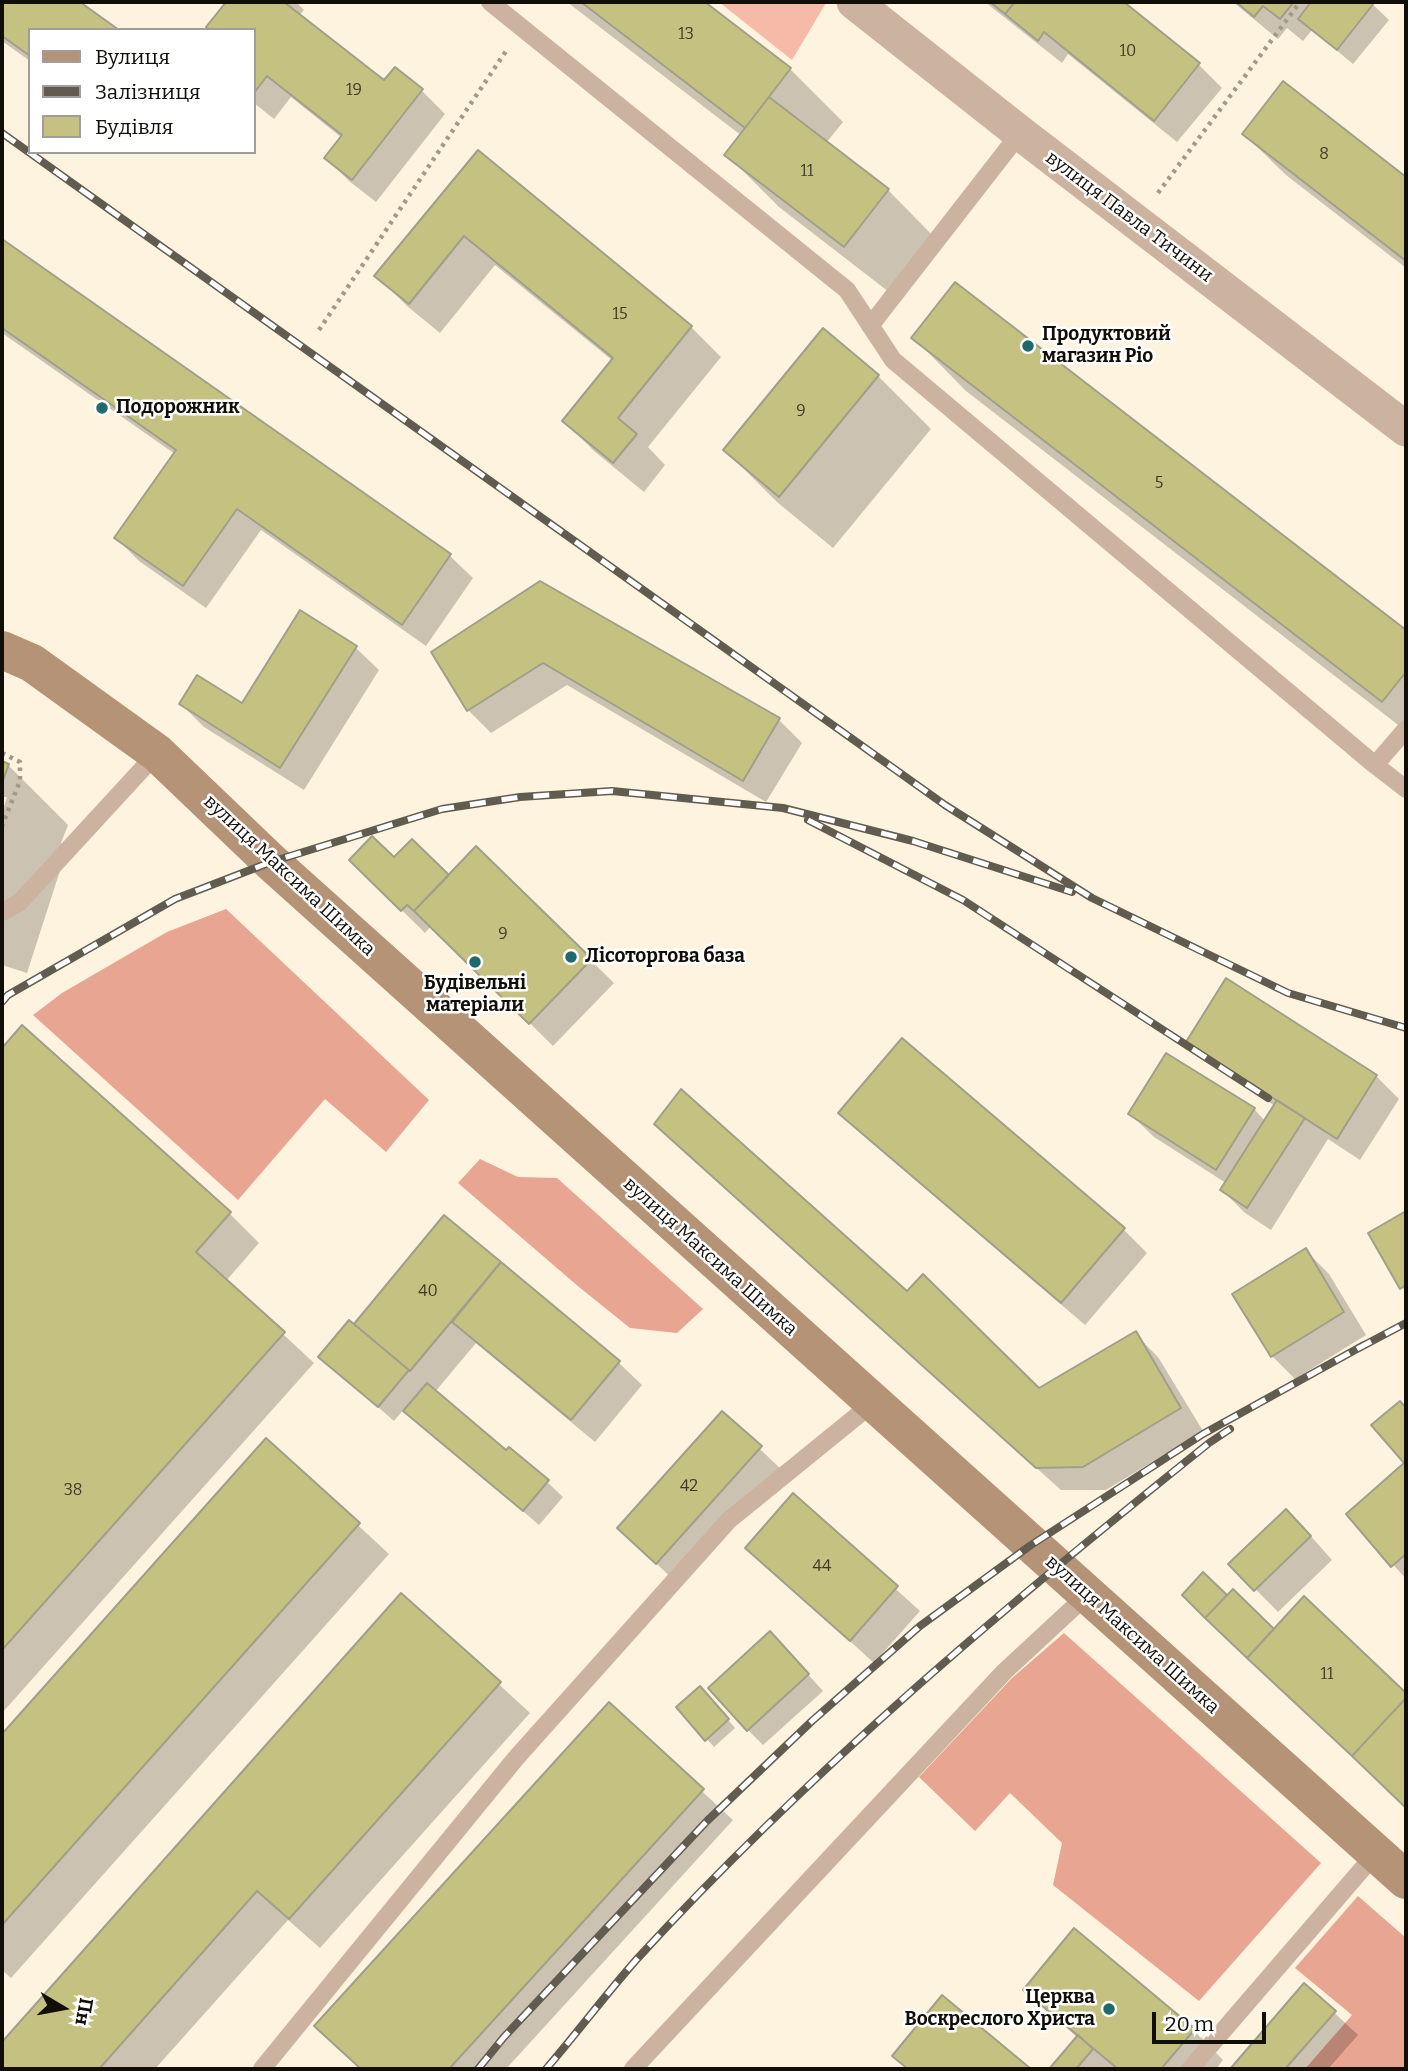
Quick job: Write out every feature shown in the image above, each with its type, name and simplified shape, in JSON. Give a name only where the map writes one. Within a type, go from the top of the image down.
[{"type":"main road","name":"вулиця Максима Шимка","points":[[2,650],[32,663],[157,753],[271,862],[1406,1880]]},
{"type":"street","name":"вулиця Павла Тичини","points":[[854,2],[1406,429]]},
{"type":"lane","points":[[490,2],[847,290],[893,360],[1406,789]]},
{"type":"lane","points":[[870,327],[1020,133]]},
{"type":"lane","points":[[1375,765],[1406,729]]},
{"type":"lane","points":[[2,912],[19,903],[157,753]]},
{"type":"lane","points":[[262,2069],[516,1758],[729,1520],[873,1403]]},
{"type":"lane","points":[[633,2069],[1005,1671],[1087,1595]]},
{"type":"lane","points":[[1190,2069],[1376,1853]]},
{"type":"path","points":[[1136,222],[1300,2]]},
{"type":"path","points":[[319,330],[522,27]]},
{"type":"path","points":[[2,753],[20,762],[20,781],[2,826]]},
{"type":"shaded area","points":[[719,2],[824,2],[826,3],[792,60]]},
{"type":"shaded area","points":[[226,909],[429,1100],[386,1152],[325,1099],[238,1200],[33,1015],[62,993],[167,932]]},
{"type":"shaded area","points":[[480,1159],[518,1177],[557,1178],[703,1309],[677,1333],[630,1328],[458,1183]]},
{"type":"shaded area","points":[[1064,1633],[1321,1863],[1199,2001],[1053,1885],[1062,1843],[1010,1793],[975,1831],[919,1777],[1012,1678]]},
{"type":"shaded area","points":[[1358,1896],[1406,1938],[1406,2069],[1305,2069],[1352,2015],[1295,1968]]},
{"type":"building","points":[[2,2],[80,2],[116,28],[28,28],[28,55],[2,36]]},
{"type":"building","points":[[226,2],[284,2],[384,80],[395,67],[423,89],[352,180],[324,158],[342,135],[267,76],[256,90],[256,28],[206,27]]},
{"type":"building","points":[[581,2],[705,2],[791,68],[745,128]]},
{"type":"building","points":[[990,2],[1015,2],[1005,14]]},
{"type":"building","points":[[1015,2],[1124,2],[1200,63],[1154,121],[1044,32],[1038,41],[1005,14]]},
{"type":"building","points":[[1236,2],[1294,2],[1280,19],[1263,6],[1254,17]]},
{"type":"building","points":[[1311,2],[1374,3],[1337,50],[1298,19]]},
{"type":"building","points":[[1283,81],[1406,177],[1406,261],[1242,134]]},
{"type":"building","points":[[769,97],[889,189],[844,247],[724,155]]},
{"type":"building","points":[[478,150],[692,326],[618,418],[637,434],[613,463],[562,421],[613,358],[464,236],[409,304],[374,276]]},
{"type":"building","points":[[2,239],[451,554],[402,625],[237,509],[183,586],[114,538],[176,450],[2,328]]},
{"type":"building","points":[[955,282],[1406,630],[1406,672],[1382,702],[911,338]]},
{"type":"building","points":[[823,328],[879,375],[779,497],[723,450]]},
{"type":"building","points":[[540,581],[780,718],[743,781],[543,663],[467,711],[431,652]]},
{"type":"building","points":[[300,610],[357,646],[280,768],[179,704],[197,675],[242,703]]},
{"type":"building","points":[[2,761],[9,764],[2,783]]},
{"type":"building","points":[[372,836],[394,857],[412,839],[449,875],[414,911],[407,905],[401,911],[349,860]]},
{"type":"building","points":[[476,846],[592,959],[529,1024],[414,911]]},
{"type":"building","points":[[1226,978],[1377,1075],[1337,1139],[1186,1042]]},
{"type":"building","points":[[22,1025],[231,1212],[196,1252],[285,1332],[2,1650],[2,1048]]},
{"type":"building","points":[[902,1038],[1125,1228],[1061,1303],[838,1113]]},
{"type":"building","points":[[1166,1053],[1255,1108],[1216,1170],[1128,1114]]},
{"type":"building","points":[[681,1089],[907,1291],[923,1274],[1039,1388],[1136,1331],[1181,1408],[1083,1467],[1036,1468],[654,1124]]},
{"type":"building","points":[[1277,1100],[1305,1118],[1247,1208],[1220,1190]]},
{"type":"building","points":[[1406,1211],[1406,1285],[1400,1289],[1368,1233]]},
{"type":"building","points":[[444,1215],[501,1262],[410,1371],[354,1324]]},
{"type":"building","points":[[1306,1248],[1344,1312],[1271,1357],[1232,1294]]},
{"type":"building","points":[[501,1262],[620,1361],[571,1420],[452,1322]]},
{"type":"building","points":[[349,1320],[409,1370],[378,1407],[318,1357]]},
{"type":"building","points":[[427,1383],[506,1450],[509,1447],[549,1480],[523,1511],[403,1411]]},
{"type":"building","points":[[1400,1401],[1406,1408],[1406,1554],[1391,1567],[1346,1514],[1404,1463],[1371,1425]]},
{"type":"building","points":[[722,1411],[762,1446],[656,1564],[617,1528]]},
{"type":"building","points":[[266,1438],[360,1523],[2,1925],[2,1734]]},
{"type":"building","points":[[793,1493],[898,1586],[850,1641],[745,1548]]},
{"type":"building","points":[[1286,1509],[1311,1536],[1254,1591],[1228,1564]]},
{"type":"building","points":[[1203,1572],[1227,1595],[1205,1618],[1182,1595]]},
{"type":"building","points":[[1233,1589],[1274,1629],[1247,1658],[1205,1618]]},
{"type":"building","points":[[401,1593],[501,1682],[289,1919],[257,1891],[99,2069],[2,2069],[2,2042]]},
{"type":"building","points":[[1304,1596],[1406,1693],[1406,1698],[1352,1756],[1247,1658]]},
{"type":"building","points":[[770,1631],[809,1674],[747,1731],[708,1688]]},
{"type":"building","points":[[700,1686],[729,1719],[705,1741],[676,1707]]},
{"type":"building","points":[[1406,1698],[1406,1808],[1352,1756]]},
{"type":"building","points":[[609,1702],[704,1789],[449,2069],[361,2069],[314,2026]]},
{"type":"building","name":"Церква Воскреслого Христа","points":[[1074,1928],[1195,2029],[1161,2069],[1118,2069],[1023,1990]]},
{"type":"building","points":[[1304,1983],[1336,2011],[1285,2069],[1230,2069]]},
{"type":"building","points":[[942,1995],[1031,2069],[908,2069],[892,2056]]},
{"type":"building","points":[[1078,2035],[1093,2049],[1076,2069],[1049,2069]]},
{"type":"railway","points":[[2,133],[28,152]]},
{"type":"railway","points":[[31,154],[945,805],[1092,898],[1288,993],[1406,1028]]},
{"type":"railway","points":[[2,1002],[8,995],[175,899],[271,862],[442,809],[520,797],[612,791],[783,808],[913,841],[1072,892]]},
{"type":"railway","points":[[808,820],[963,900],[1268,1098]]},
{"type":"railway","points":[[1357,1349],[1406,1323]]},
{"type":"railway","points":[[478,2069],[504,2037],[707,1821],[812,1721],[920,1626],[1031,1545],[1203,1434],[1364,1345]]},
{"type":"railway","points":[[546,2069],[637,1959],[703,1889],[841,1755],[1059,1565],[1209,1443],[1230,1429]]},
{"type":"place","name":"Продуктовий магазин Ріо","points":[[1028,346]]},
{"type":"place","name":"Подорожник","points":[[102,408]]},
{"type":"place","name":"Лісоторгова база","points":[[571,957]]},
{"type":"place","name":"Будівельні матеріали","points":[[475,962]]},
{"type":"place","name":"Церква Воскреслого Христа","points":[[1109,2009]]}]
